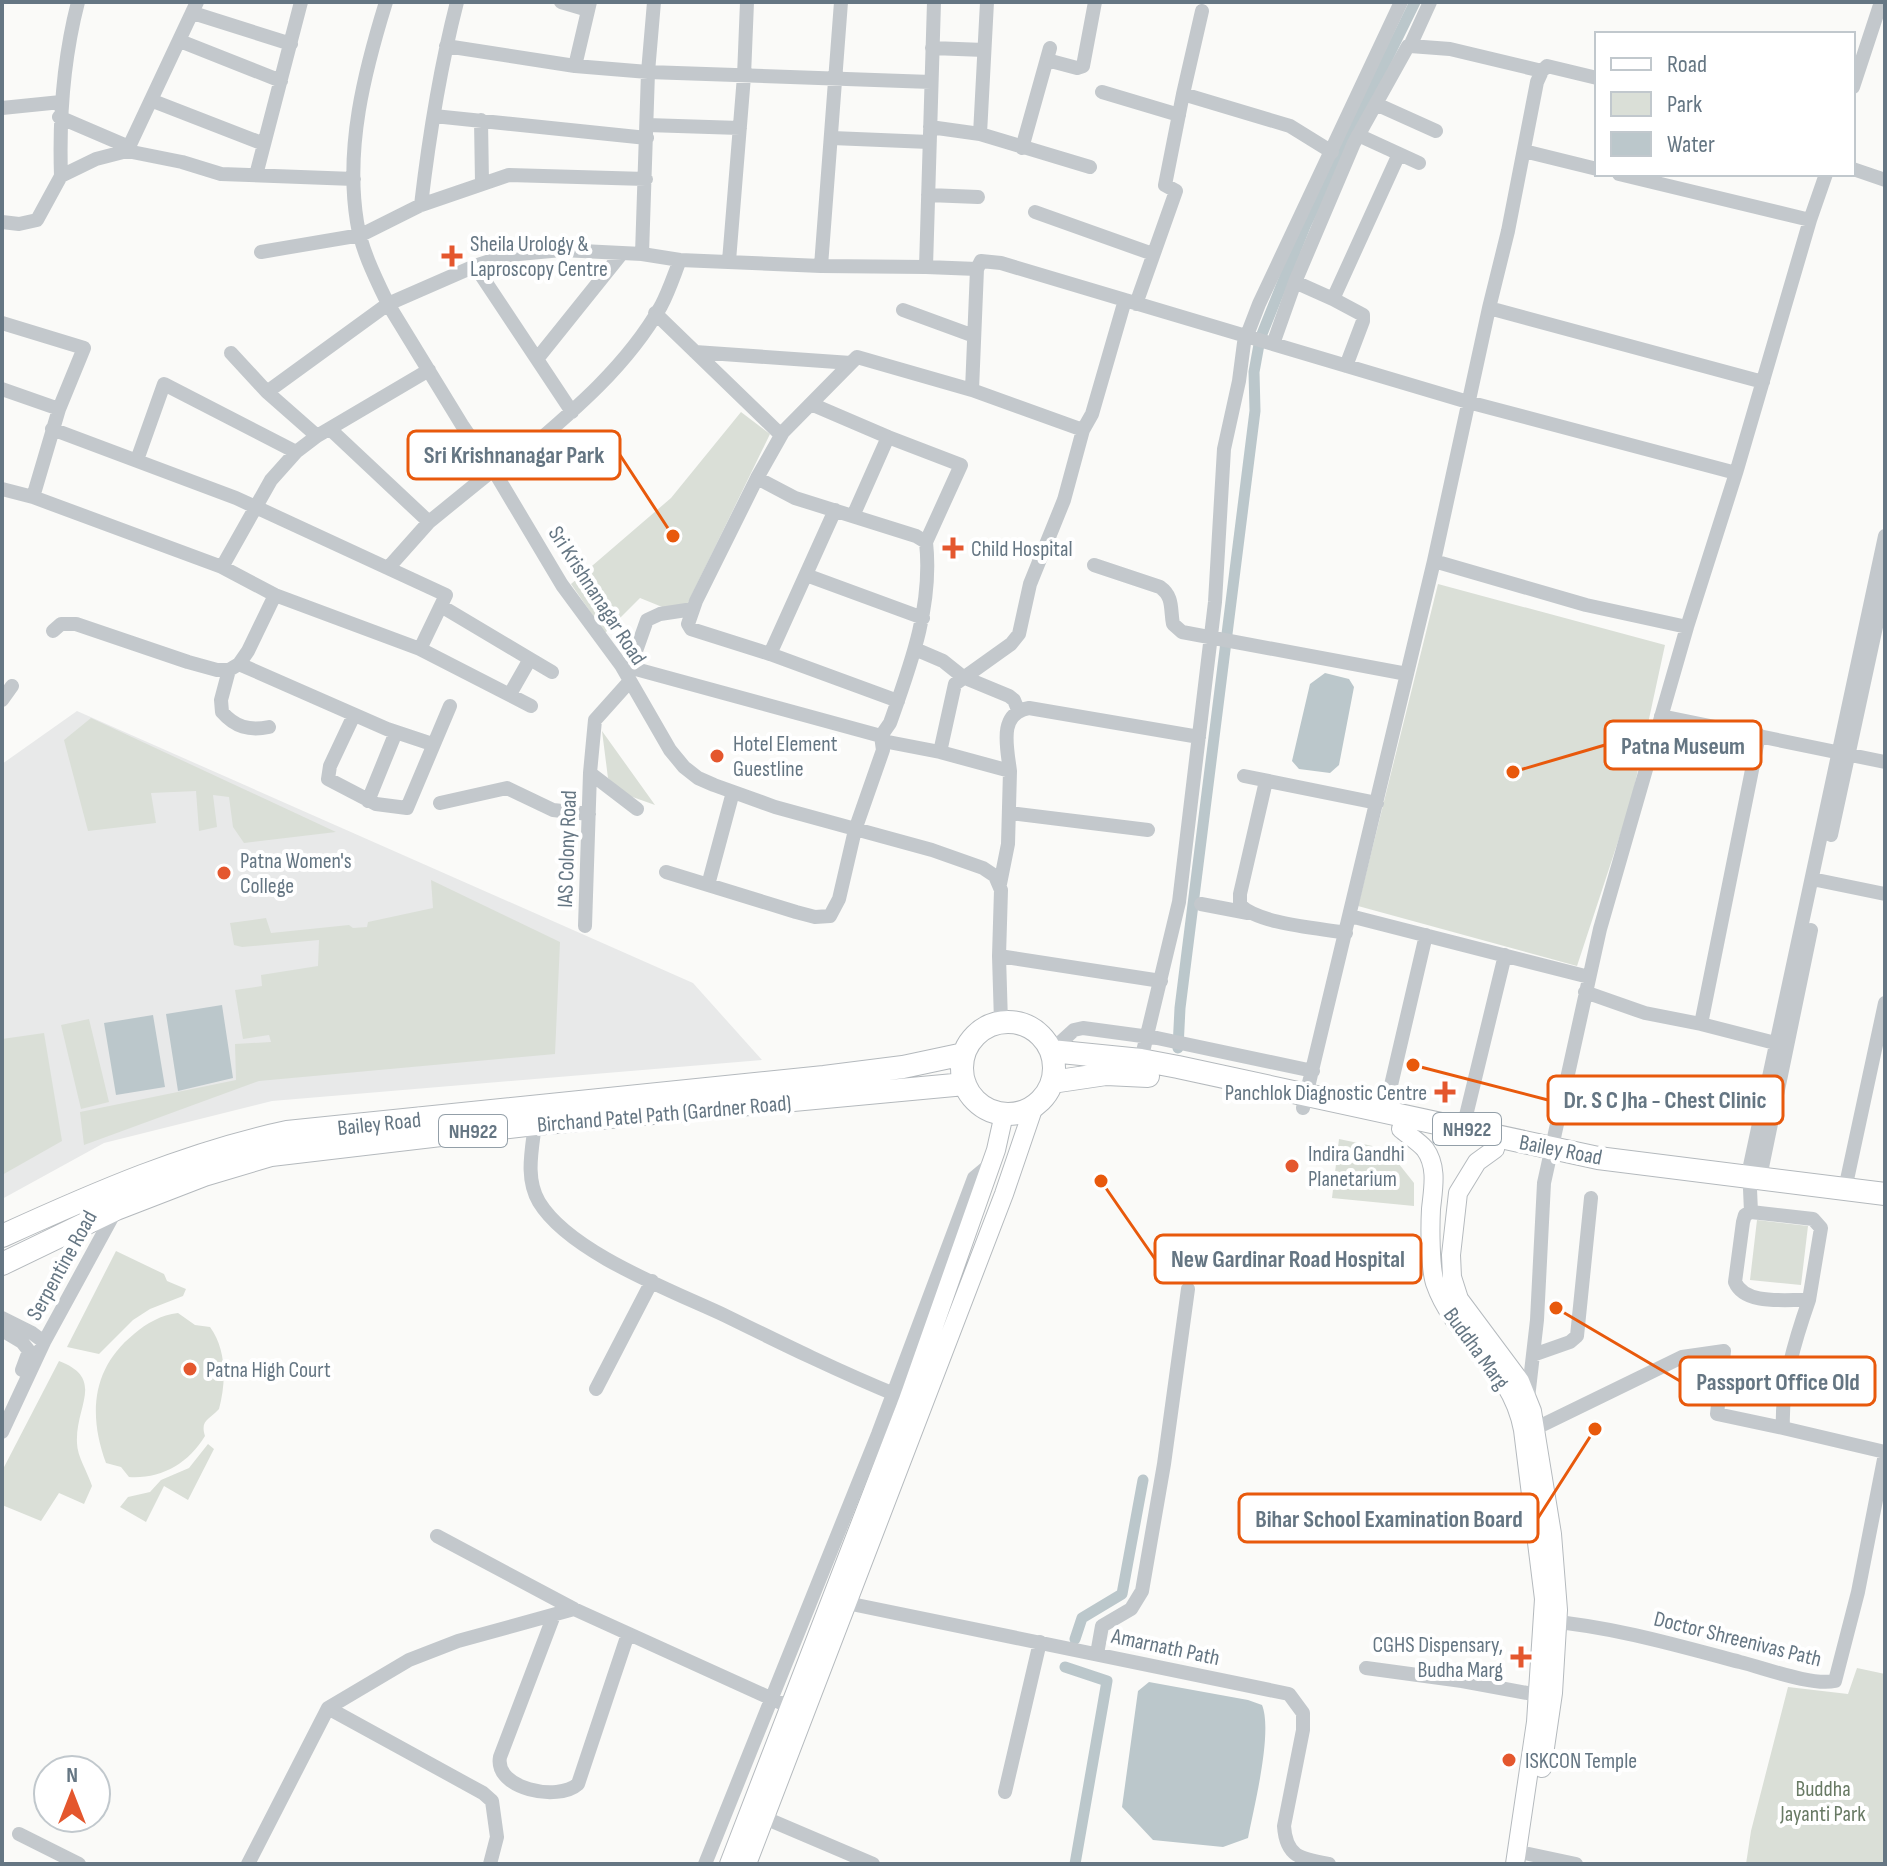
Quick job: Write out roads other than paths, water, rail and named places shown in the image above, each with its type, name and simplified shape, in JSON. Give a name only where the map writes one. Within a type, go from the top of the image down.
[{"type":"highway","points":[[1001,1022],[1031,1028],[1046,1042],[1054,1062],[1048,1091],[1034,1106],[1004,1114],[984,1108],[969,1093],[962,1064],[968,1044],[982,1030],[1001,1022]]},
{"type":"highway","name":"Bailey Road","points":[[1051,1051],[1141,1060],[1401,1129],[1495,1149],[1598,1158],[1753,1180],[1885,1194]]},
{"type":"highway","name":"Bailey Road","points":[[2,1236],[89,1197],[199,1156],[287,1132],[824,1077],[914,1065],[964,1054]]},
{"type":"highway","name":"Bailey Road","points":[[1052,1082],[1106,1074],[1139,1074],[1385,1111],[1463,1128],[1549,1154]]},
{"type":"highway","name":"Birchand Patel Path (Gardner Road)","points":[[2,1264],[116,1209],[204,1175],[271,1155],[535,1124],[965,1084]]},
{"type":"highway","name":"Bailey Road","points":[[1753,1180],[1885,1206]]},
{"type":"main road","points":[[908,1400],[1004,1194],[1034,1106]]},
{"type":"main road","points":[[747,1864],[992,1163],[1004,1114]]},
{"type":"main road","name":"Buddha Marg","points":[[1401,1129],[1424,1149],[1435,1178],[1431,1210],[1434,1280],[1445,1306],[1499,1372],[1529,1431]]},
{"type":"main road","name":"Buddha Marg","points":[[1495,1149],[1477,1162],[1458,1193],[1451,1255],[1452,1277],[1459,1299],[1511,1366],[1528,1398],[1529,1431],[1552,1534],[1550,1621],[1553,1693],[1524,1861]]},
{"type":"main road","points":[[729,1864],[790,1707],[841,1601]]},
{"type":"main road","name":"Buddha Marg","points":[[1524,1861],[1538,1695],[1550,1621]]},
{"type":"street","points":[[2,222],[19,224],[37,220],[61,176],[60,109],[68,45],[78,2]]},
{"type":"street","points":[[256,175],[301,2]]},
{"type":"street","name":"Sri Krishnanagar Road","points":[[386,2],[366,64],[353,152],[357,224],[379,288],[562,585],[627,672],[670,750],[698,778],[855,830],[959,859],[990,872],[1000,884]]},
{"type":"street","points":[[421,205],[446,46],[457,2]]},
{"type":"street","points":[[561,2],[589,6],[575,66]]},
{"type":"street","points":[[642,254],[648,72],[654,2]]},
{"type":"street","points":[[729,261],[747,2]]},
{"type":"street","points":[[821,266],[841,2]]},
{"type":"street","points":[[926,267],[934,2]]},
{"type":"street","points":[[980,134],[987,2]]},
{"type":"street","points":[[1022,148],[1048,54],[1077,68],[1083,66],[1095,2]]},
{"type":"street","points":[[1270,344],[1358,135],[1376,104],[1399,42],[1401,2]]},
{"type":"street","points":[[1141,1060],[1152,1037],[1179,902],[1214,640],[1224,449],[1249,337],[1259,304],[1332,152],[1399,42],[1430,2]]},
{"type":"street","points":[[1855,79],[1881,2]]},
{"type":"street","points":[[61,176],[96,159],[128,149],[195,7],[291,44]]},
{"type":"street","points":[[940,752],[953,689],[963,677],[1011,644],[1019,634],[1028,592],[1064,500],[1083,430],[1092,414],[1131,302],[1176,191],[1165,185],[1202,11]]},
{"type":"street","points":[[180,41],[281,81]]},
{"type":"street","points":[[1399,42],[1450,49],[1542,71]]},
{"type":"street","points":[[446,46],[575,66],[648,72],[931,82]]},
{"type":"street","points":[[932,48],[984,50]]},
{"type":"street","points":[[1304,1101],[1434,561],[1542,71],[1552,66],[1595,77]]},
{"type":"street","points":[[1102,92],[1179,115]]},
{"type":"street","points":[[1183,94],[1290,126],[1332,152]]},
{"type":"street","points":[[153,101],[264,144]]},
{"type":"street","points":[[1376,104],[1436,131]]},
{"type":"street","points":[[2,108],[60,109],[128,149],[221,174],[354,179]]},
{"type":"street","points":[[434,116],[647,131],[740,128]]},
{"type":"street","points":[[481,120],[482,183]]},
{"type":"street","points":[[832,138],[980,134],[1090,167]]},
{"type":"street","points":[[1358,135],[1419,163]]},
{"type":"street","points":[[1524,151],[1595,169]]},
{"type":"street","points":[[1333,299],[1399,154]]},
{"type":"street","points":[[1855,170],[1885,180]]},
{"type":"street","points":[[261,252],[361,235],[421,205],[509,175],[646,179]]},
{"type":"street","points":[[1627,176],[1810,220]]},
{"type":"street","points":[[1528,1398],[1544,1183],[1600,929],[1687,627],[1825,176]]},
{"type":"street","points":[[928,195],[978,197]]},
{"type":"street","points":[[1035,212],[1153,254]]},
{"type":"street","points":[[267,392],[388,304],[508,255],[562,250],[642,254],[680,260],[977,269]]},
{"type":"street","points":[[537,359],[622,253]]},
{"type":"street","points":[[388,568],[429,522],[572,412],[631,347],[655,313],[680,260]]},
{"type":"street","points":[[972,390],[977,269],[981,261],[989,260],[1468,402],[1736,473]]},
{"type":"street","points":[[475,266],[572,412]]},
{"type":"street","points":[[1295,282],[1364,317],[1346,366]]},
{"type":"street","points":[[1489,308],[1763,382]]},
{"type":"street","points":[[903,310],[974,336]]},
{"type":"street","points":[[655,313],[781,435]]},
{"type":"street","points":[[2,323],[84,348],[52,429],[33,497]]},
{"type":"street","points":[[695,352],[851,363]]},
{"type":"street","points":[[231,353],[267,392],[317,436]]},
{"type":"street","points":[[898,701],[691,629],[688,624],[757,478],[781,435],[857,357],[972,390],[1083,430]]},
{"type":"street","points":[[222,567],[271,480],[296,452],[317,436],[429,370]]},
{"type":"street","points":[[137,460],[164,384],[296,452]]},
{"type":"street","points":[[2,389],[59,409]]},
{"type":"street","points":[[666,872],[815,917],[830,916],[839,899],[855,830],[883,750],[882,738],[898,701],[923,618],[927,586],[926,542],[961,465],[811,404]]},
{"type":"street","points":[[52,429],[255,507],[446,595],[420,649]]},
{"type":"street","points":[[331,430],[429,522]]},
{"type":"street","points":[[853,516],[888,437]]},
{"type":"street","points":[[757,478],[795,498],[916,536],[926,542]]},
{"type":"street","points":[[2,489],[33,497],[222,567],[275,595],[420,649],[531,706]]},
{"type":"street","points":[[770,654],[835,510]]},
{"type":"street","points":[[1844,754],[1885,536]]},
{"type":"street","points":[[1434,561],[1586,605],[1687,627]]},
{"type":"street","points":[[1094,565],[1160,587],[1171,598],[1171,615],[1176,630],[1214,640],[1407,674]]},
{"type":"street","points":[[806,575],[923,618]]},
{"type":"street","points":[[1751,1212],[1753,1180],[1816,884],[1885,585]]},
{"type":"street","points":[[269,727],[242,727],[222,712],[221,700],[234,667],[257,634],[275,595]]},
{"type":"street","points":[[441,606],[552,672]]},
{"type":"street","points":[[693,609],[660,614],[647,620],[627,672],[1010,771]]},
{"type":"street","points":[[53,631],[61,624],[76,624],[217,670],[234,667],[432,744]]},
{"type":"street","points":[[915,649],[943,661],[963,677],[1009,696],[1018,710]]},
{"type":"street","points":[[510,694],[530,659]]},
{"type":"street","name":"IAS Colony Road","points":[[585,926],[590,773],[595,720],[627,672]]},
{"type":"street","points":[[2,700],[12,686]]},
{"type":"street","points":[[354,715],[330,766],[328,779],[368,801],[393,808],[407,808],[450,706]]},
{"type":"street","points":[[1001,1022],[1000,884],[1005,868],[1010,813],[1007,726],[1010,717],[1018,710],[1029,708],[1199,737]]},
{"type":"street","points":[[1661,716],[1885,762]]},
{"type":"street","points":[[368,801],[396,732]]},
{"type":"street","points":[[1701,1024],[1759,735]]},
{"type":"street","name":"IAS Colony Road","points":[[590,773],[637,809]]},
{"type":"street","points":[[1244,776],[1377,803]]},
{"type":"street","points":[[1248,913],[1240,905],[1240,894],[1266,781]]},
{"type":"street","points":[[440,803],[507,788],[553,810],[589,814]]},
{"type":"street","points":[[708,885],[733,792]]},
{"type":"street","points":[[1010,813],[1148,830]]},
{"type":"street","points":[[1816,884],[1885,894]]},
{"type":"street","points":[[1201,904],[1346,933]]},
{"type":"street","points":[[1350,916],[1505,955],[1587,984],[1645,1013],[1782,1044]]},
{"type":"street","points":[[1385,1111],[1426,935]]},
{"type":"street","points":[[1463,1128],[1505,955]]},
{"type":"street","points":[[999,956],[1161,981]]},
{"type":"street","points":[[1845,1189],[1885,1003]]},
{"type":"street","points":[[1051,1051],[1074,1030],[1083,1028],[1152,1037],[1313,1071]]},
{"type":"street","points":[[535,1124],[531,1182],[539,1202],[573,1237],[652,1281],[849,1376],[908,1400],[770,1699],[705,1864]]},
{"type":"street","points":[[1533,1355],[1570,1342],[1577,1336],[1591,1198]]},
{"type":"street","name":"Serpentine Road","points":[[2,1432],[44,1342],[116,1209]]},
{"type":"street","points":[[1783,1428],[1782,1414],[1791,1362],[1809,1300],[1821,1228],[1813,1219],[1751,1212],[1745,1215],[1735,1282],[1738,1289],[1754,1298],[1809,1300]]},
{"type":"street","points":[[596,1389],[652,1281]]},
{"type":"street","points":[[1097,1654],[1102,1626],[1131,1609],[1142,1591],[1164,1464],[1188,1289]]},
{"type":"street","name":"Serpentine Road","points":[[2,1318],[44,1342]]},
{"type":"street","points":[[2,1330],[22,1342],[29,1351],[2,1410]]},
{"type":"street","points":[[1529,1431],[1682,1357],[1724,1351],[1717,1414],[1885,1453]]},
{"type":"street","name":"Doctor Shreenivas Path","points":[[1550,1621],[1609,1628],[1790,1675],[1828,1683],[1835,1681],[1858,1592],[1885,1453]]},
{"type":"street","points":[[437,1536],[574,1609],[790,1707]]},
{"type":"street","name":"Amarnath Path","points":[[841,1601],[1289,1694],[1303,1713],[1303,1730],[1284,1826],[1285,1838],[1288,1850],[1296,1855],[1329,1864]]},
{"type":"street","points":[[248,1864],[328,1708],[425,1652],[574,1609]]},
{"type":"street","points":[[554,1615],[498,1765],[510,1781],[520,1785],[564,1792],[578,1784],[628,1634]]},
{"type":"street","points":[[1005,1792],[1040,1642]]},
{"type":"street","points":[[1366,1668],[1538,1695]]},
{"type":"street","points":[[328,1708],[483,1793],[492,1801],[497,1837],[490,1864]]},
{"type":"street","points":[[765,1818],[873,1864]]},
{"type":"street","points":[[19,1834],[79,1864]]},
{"type":"street","points":[[1524,1861],[1576,1864]]},
{"type":"water","points":[[1325,673],[1349,679],[1354,687],[1339,765],[1330,773],[1299,769],[1292,761],[1310,684]]},
{"type":"water","points":[[222,1005],[233,1078],[178,1091],[166,1014]]},
{"type":"water","points":[[153,1015],[165,1087],[116,1095],[104,1023]]},
{"type":"water","points":[[1149,1682],[1262,1705],[1265,1717],[1264,1751],[1248,1838],[1223,1847],[1153,1840],[1122,1807],[1138,1691]]},
{"type":"waterway","points":[[1178,1048],[1180,1008],[1255,411],[1254,372],[1260,339],[1306,224],[1415,2]]},
{"type":"waterway","points":[[1075,1639],[1082,1618],[1122,1594],[1143,1480]]},
{"type":"waterway","points":[[1065,1667],[1107,1681],[1075,1864]]},
{"type":"place","name":"Sheila Urology & Laproscopy Centre","points":[[452,256]]},
{"type":"place","name":"Sri Krishnanagar Park","points":[[673,536]]},
{"type":"place","name":"Child Hospital","points":[[953,548]]},
{"type":"place","name":"Hotel Element Guestline","points":[[717,756]]},
{"type":"place","name":"Patna Museum","points":[[1513,772]]},
{"type":"place","name":"Patna Women's College","points":[[224,873]]},
{"type":"place","name":"Dr. S C Jha - Chest Clinic","points":[[1413,1065]]},
{"type":"place","name":"Panchlok Diagnostic Centre","points":[[1445,1092]]},
{"type":"place","name":"Indira Gandhi Planetarium","points":[[1292,1166]]},
{"type":"place","name":"New Gardinar Road Hospital","points":[[1101,1181]]},
{"type":"place","name":"Passport Office Old","points":[[1556,1308]]},
{"type":"place","name":"Patna High Court","points":[[190,1369]]},
{"type":"place","name":"Bihar School Examination Board","points":[[1595,1429]]},
{"type":"place","name":"CGHS Dispensary, Budha Marg","points":[[1521,1657]]},
{"type":"place","name":"ISKCON Temple","points":[[1509,1760]]},
{"type":"park label","name":"Buddha Jayanti Park","points":[[1823,1800]]}]
